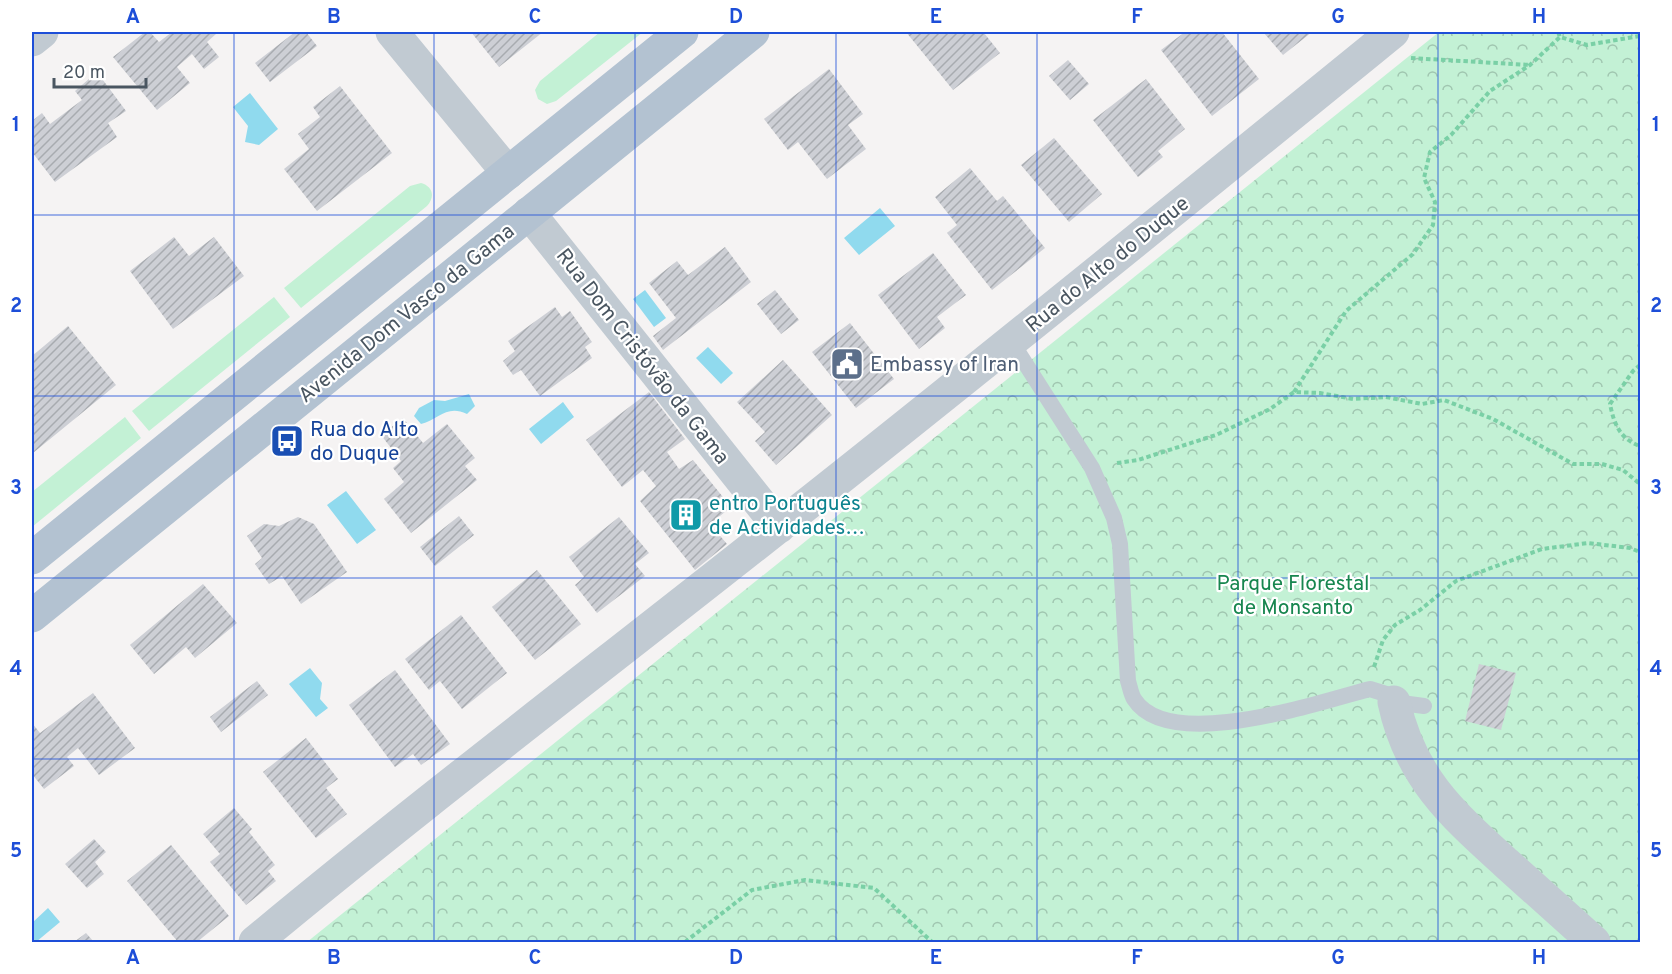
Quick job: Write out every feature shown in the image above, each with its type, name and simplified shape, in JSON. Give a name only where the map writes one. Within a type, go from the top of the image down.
[{"type":"main road","points":[[32,558],[682,32]]},
{"type":"main road","name":"Avenida Dom Vasco da Gama","points":[[32,616],[753,32]]},
{"type":"street","points":[[392,32],[508,173]]},
{"type":"street","name":"Rua do Alto do Duque","points":[[255,942],[377,841],[1011,341],[1393,32]]},
{"type":"street","name":"Rua Dom Cristóvão da Gama","points":[[529,213],[778,527]]},
{"type":"street","points":[[1396,699],[1405,743],[1432,790],[1457,819],[1594,942]]},
{"type":"lane","points":[[1011,341],[1092,468],[1114,518],[1120,544],[1128,681],[1133,698],[1143,709],[1159,718],[1176,723],[1201,725],[1396,699]]},
{"type":"path","points":[[1558,32],[1560,37]]},
{"type":"path","points":[[1560,37],[1587,45],[1641,36]]},
{"type":"path","points":[[1092,468],[1138,460],[1216,435],[1270,409],[1294,392],[1346,311],[1413,254],[1433,225],[1435,202],[1424,178],[1430,152],[1451,135],[1490,91],[1530,65],[1560,37]]},
{"type":"path","points":[[1365,55],[1530,65]]},
{"type":"path","points":[[1641,365],[1633,371],[1610,404],[1615,426],[1629,442],[1641,446]]},
{"type":"path","points":[[1294,392],[1320,393],[1353,399],[1386,398],[1422,404],[1444,400],[1493,420],[1573,464],[1602,465],[1623,470],[1641,484]]},
{"type":"path","points":[[1396,699],[1375,662],[1383,640],[1395,625],[1420,610],[1456,581],[1542,549],[1588,543],[1630,548],[1641,552]]},
{"type":"path","points":[[685,942],[752,890],[805,880],[874,888],[932,942]]},
{"type":"green space","points":[[600,32],[643,32],[556,101],[547,104],[538,99],[535,90],[540,81]]},
{"type":"green space","name":"Parque Florestal de Monsanto","points":[[1439,32],[1640,32],[1640,942],[307,942]]},
{"type":"green space","points":[[421,183],[428,186],[432,192],[427,206],[301,308],[284,288],[410,186]]},
{"type":"green space","points":[[274,297],[290,317],[149,431],[132,411]]},
{"type":"green space","points":[[125,417],[141,438],[32,527],[32,492]]},
{"type":"water","points":[[250,93],[278,129],[259,145],[245,142],[248,126],[233,107]]},
{"type":"water","points":[[880,208],[895,226],[859,255],[844,238]]},
{"type":"water","points":[[645,290],[666,318],[654,327],[633,299]]},
{"type":"water","points":[[708,347],[733,373],[721,384],[696,358]]},
{"type":"water","points":[[469,394],[475,406],[467,414],[460,411],[448,411],[421,424],[414,416],[419,408],[434,400],[445,401]]},
{"type":"water","points":[[563,402],[574,417],[541,444],[529,429]]},
{"type":"water","points":[[346,491],[376,530],[357,544],[327,505]]},
{"type":"water","points":[[310,668],[322,683],[320,699],[328,708],[316,717],[289,684]]},
{"type":"water","points":[[48,908],[60,922],[36,942],[32,937],[32,923]]},
{"type":"building","points":[[145,32],[150,32],[159,42],[172,32],[214,32],[216,34],[207,42],[219,57],[204,69],[192,54],[177,67],[190,83],[157,110],[113,57]]},
{"type":"building","points":[[295,32],[306,32],[317,46],[270,82],[255,63]]},
{"type":"building","points":[[471,32],[543,32],[499,67]]},
{"type":"building","points":[[906,32],[986,32],[984,33],[1000,53],[953,90]]},
{"type":"building","points":[[1185,32],[1222,32],[1259,79],[1212,116],[1161,50]]},
{"type":"building","points":[[1263,32],[1312,32],[1283,55]]},
{"type":"building","points":[[1068,60],[1089,84],[1070,100],[1049,76]]},
{"type":"building","points":[[829,69],[863,114],[848,125],[866,149],[827,179],[798,142],[788,150],[764,119]]},
{"type":"building","points":[[97,72],[126,111],[108,123],[117,137],[55,182],[32,152],[32,121],[42,113],[50,124],[82,100],[75,91]]},
{"type":"building","points":[[1146,79],[1185,129],[1158,151],[1163,157],[1138,177],[1093,120]]},
{"type":"building","points":[[340,86],[392,153],[317,211],[284,169],[309,149],[298,134],[320,117],[313,107]]},
{"type":"building","points":[[1054,138],[1102,194],[1069,222],[1021,165]]},
{"type":"building","points":[[970,168],[997,201],[1003,196],[1045,248],[992,290],[947,233],[957,225],[935,197]]},
{"type":"building","points":[[174,237],[189,256],[214,237],[244,276],[173,329],[130,271]]},
{"type":"building","points":[[725,247],[751,282],[663,350],[653,336],[676,318],[649,283],[677,261],[688,275]]},
{"type":"building","points":[[933,253],[966,295],[937,317],[945,328],[919,349],[878,295]]},
{"type":"building","points":[[775,290],[799,320],[781,334],[757,304]]},
{"type":"building","points":[[555,307],[562,317],[570,311],[592,342],[585,347],[592,358],[540,396],[521,370],[513,375],[503,361],[515,351],[508,341]]},
{"type":"building","points":[[850,323],[894,379],[856,408],[812,352]]},
{"type":"building","points":[[68,326],[116,385],[33,453],[32,356]]},
{"type":"building","points":[[783,360],[832,415],[776,465],[755,441],[765,432],[737,402]]},
{"type":"building","points":[[649,392],[685,439],[667,452],[679,469],[693,460],[731,507],[710,524],[727,544],[695,570],[640,501],[656,486],[643,470],[622,487],[586,440]]},
{"type":"building","points":[[403,418],[423,443],[447,424],[475,458],[465,466],[477,480],[411,533],[384,499],[404,482],[393,468],[401,461],[381,435]]},
{"type":"building","points":[[459,516],[474,535],[435,566],[420,547]]},
{"type":"building","points":[[298,517],[314,524],[347,572],[301,604],[282,576],[269,584],[255,564],[262,558],[247,536],[264,524],[279,526]]},
{"type":"building","points":[[619,517],[649,553],[635,564],[645,576],[597,613],[575,585],[584,577],[569,557]]},
{"type":"building","points":[[537,570],[581,624],[535,660],[492,607]]},
{"type":"building","points":[[203,584],[237,623],[195,658],[186,647],[154,674],[130,645]]},
{"type":"building","points":[[461,615],[507,673],[462,709],[440,681],[429,690],[405,659]]},
{"type":"building","points":[[1479,664],[1516,673],[1501,730],[1465,721]]},
{"type":"building","points":[[395,670],[450,744],[421,765],[413,754],[395,767],[349,705]]},
{"type":"building","points":[[257,681],[268,695],[221,732],[210,717]]},
{"type":"building","points":[[93,693],[135,748],[99,775],[78,748],[67,757],[74,766],[44,789],[32,774],[32,723],[40,733]]},
{"type":"building","points":[[306,738],[338,779],[326,788],[347,814],[316,838],[263,772]]},
{"type":"building","points":[[234,808],[252,829],[249,832],[275,865],[268,871],[276,881],[246,905],[210,862],[220,854],[203,834]]},
{"type":"building","points":[[94,839],[106,852],[95,862],[104,874],[87,888],[65,864]]},
{"type":"building","points":[[171,845],[229,916],[197,942],[178,942],[127,881]]},
{"type":"building","points":[[86,933],[94,942],[74,942]]},
{"type":"place","name":"Embassy of Iran","points":[[847,364]]},
{"type":"place","name":"Rua do Alto do Duque","points":[[287,441]]},
{"type":"place","name":"entro Português de Actividades…","points":[[686,515]]}]
